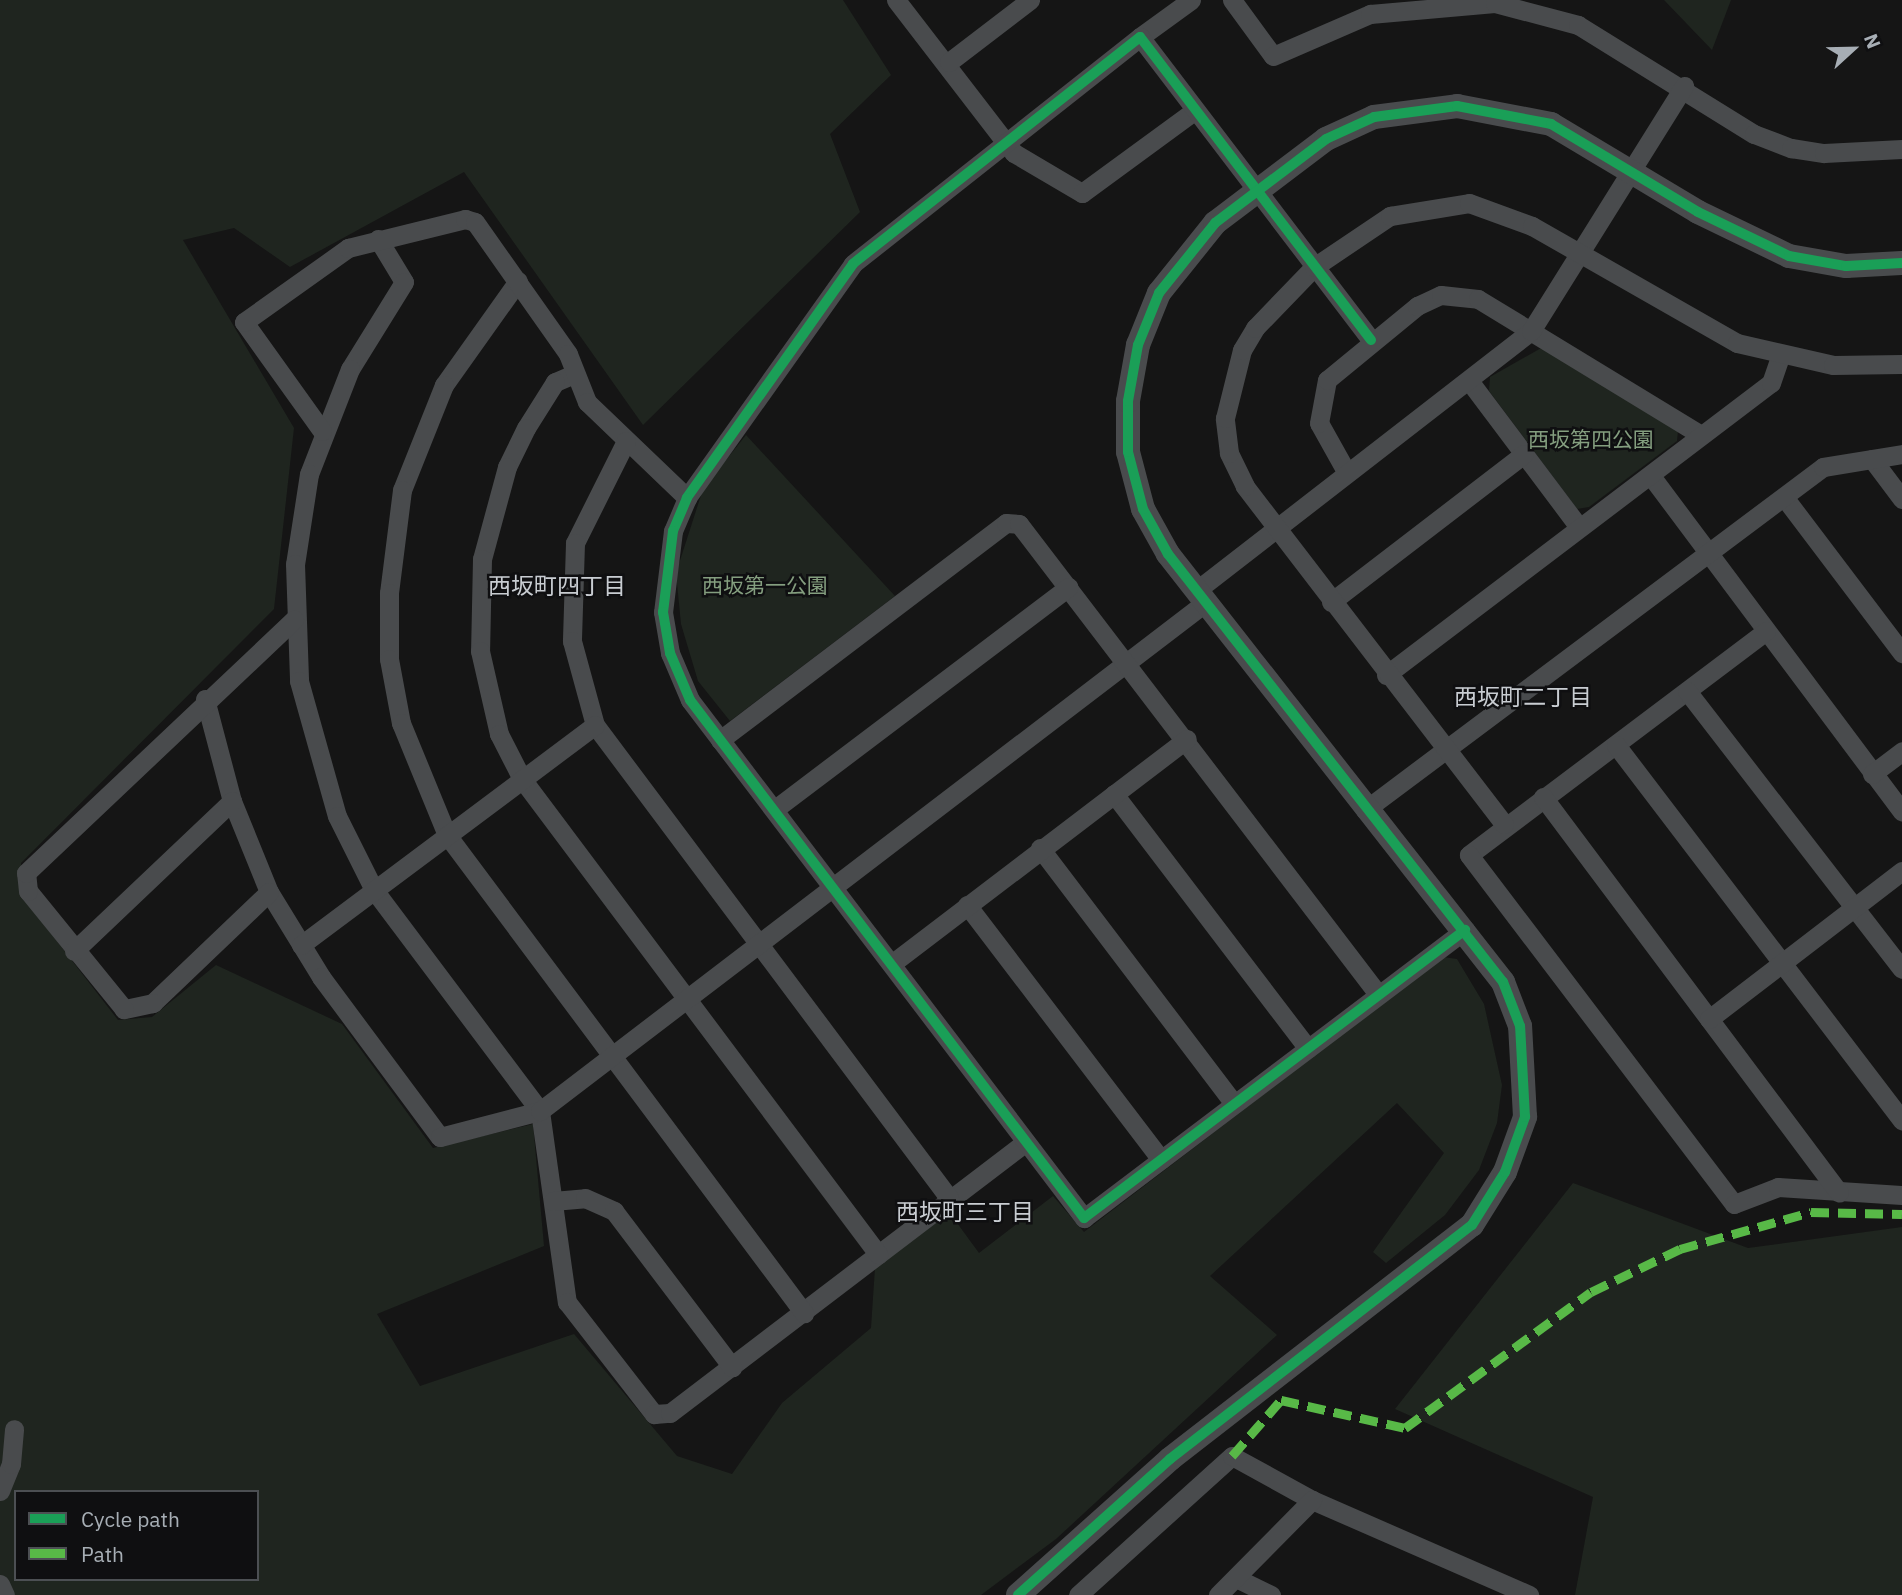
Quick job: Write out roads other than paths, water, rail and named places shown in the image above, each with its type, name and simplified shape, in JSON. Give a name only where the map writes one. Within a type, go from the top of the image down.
[{"type":"street","points":[[896,0],[949,62],[1014,153],[1082,193],[1194,111]]},
{"type":"street","points":[[949,62],[1030,0]]},
{"type":"street","points":[[1191,0],[1004,139],[853,264],[687,498],[673,531],[663,612],[670,653],[691,700],[720,740],[894,962],[1084,1218],[1465,930]]},
{"type":"street","points":[[1232,0],[1273,56],[1370,15],[1495,1],[1578,25],[1684,86],[1754,134],[1791,148],[1824,153],[1902,149]]},
{"type":"street","points":[[1140,37],[1254,193],[1371,340]]},
{"type":"street","points":[[205,699],[232,801],[269,892],[301,945],[440,1137],[540,1111],[1128,662],[1276,531],[1347,473],[1470,382],[1531,331],[1582,255],[1630,168],[1684,86]]},
{"type":"street","points":[[1018,1595],[1170,1459],[1430,1260],[1491,1199],[1517,1145],[1528,1075],[1520,1026],[1503,982],[1465,930],[1365,810],[1201,596],[1143,509],[1128,452],[1128,401],[1138,345],[1159,293],[1215,223],[1254,193],[1353,125],[1415,108],[1495,110],[1540,119],[1630,168],[1698,212],[1789,256],[1846,266],[1902,262]]},
{"type":"street","points":[[1504,824],[1276,531],[1229,453],[1225,418],[1242,350],[1314,267],[1390,216],[1437,204],[1502,211],[1582,255],[1693,322],[1780,357],[1833,365],[1902,364]]},
{"type":"street","points":[[322,431],[244,322],[348,248],[465,219],[475,222],[568,354],[587,402],[687,498]]},
{"type":"street","points":[[378,239],[404,282],[369,334],[322,431],[299,528],[293,620],[313,748],[374,890],[540,1111],[567,1302],[653,1414],[670,1413],[1026,1142]]},
{"type":"street","points":[[518,281],[444,385],[413,451],[390,545],[389,659],[401,723],[447,835],[804,1313]]},
{"type":"street","points":[[1347,473],[1324,442],[1319,397],[1332,373],[1371,340],[1441,295],[1478,299],[1701,435]]},
{"type":"street","points":[[1386,675],[1771,383],[1780,357]]},
{"type":"street","points":[[574,374],[555,382],[522,438],[482,559],[480,651],[489,700],[522,779],[684,1001],[878,1254]]},
{"type":"street","points":[[1470,382],[1580,527]]},
{"type":"street","points":[[626,441],[575,543],[572,641],[595,725],[757,945],[949,1198]]},
{"type":"street","points":[[1331,602],[1524,454]]},
{"type":"street","points":[[1365,810],[1823,467],[1902,454]]},
{"type":"street","points":[[1872,459],[1902,499]]},
{"type":"street","points":[[1651,476],[1902,811]]},
{"type":"street","points":[[1784,497],[1902,653]]},
{"type":"street","points":[[720,740],[1006,523],[1019,524],[1187,739],[1378,994]]},
{"type":"street","points":[[775,810],[1069,587]]},
{"type":"street","points":[[269,892],[141,1009],[113,1001],[28,891],[26,873],[205,699],[293,620]]},
{"type":"street","points":[[1766,631],[1616,745],[1504,824],[1469,855],[1734,1204],[1778,1187],[1902,1195]]},
{"type":"street","points":[[1687,691],[1902,969]]},
{"type":"street","points":[[301,945],[595,725]]},
{"type":"street","points":[[894,962],[1040,848],[1187,739]]},
{"type":"street","points":[[1616,745],[1902,1121]]},
{"type":"street","points":[[1872,774],[1902,751]]},
{"type":"street","points":[[1114,794],[1308,1049]]},
{"type":"street","points":[[1543,797],[1839,1192]]},
{"type":"street","points":[[74,951],[232,801]]},
{"type":"street","points":[[1040,848],[1234,1104]]},
{"type":"street","points":[[1709,1018],[1902,871]]},
{"type":"street","points":[[967,905],[1161,1160]]},
{"type":"street","points":[[553,1201],[585,1198],[614,1211],[732,1367]]},
{"type":"street","points":[[0,1492],[11,1464],[14,1429]]},
{"type":"street","points":[[1092,1591],[1231,1456],[1312,1500],[1529,1595]]},
{"type":"street","points":[[1218,1595],[1312,1500]]},
{"type":"street","points":[[1236,1578],[1270,1595]]},
{"type":"street","points":[[0,1584],[5,1595]]},
{"type":"district","name":"西坂町四丁目","points":[[557,585]]},
{"type":"district","name":"西坂町二丁目","points":[[1523,696]]},
{"type":"district","name":"西坂町三丁目","points":[[965,1211]]},
{"type":"park label","name":"西坂第四公園","points":[[1591,439]]},
{"type":"park label","name":"西坂第一公園","points":[[765,585]]}]
